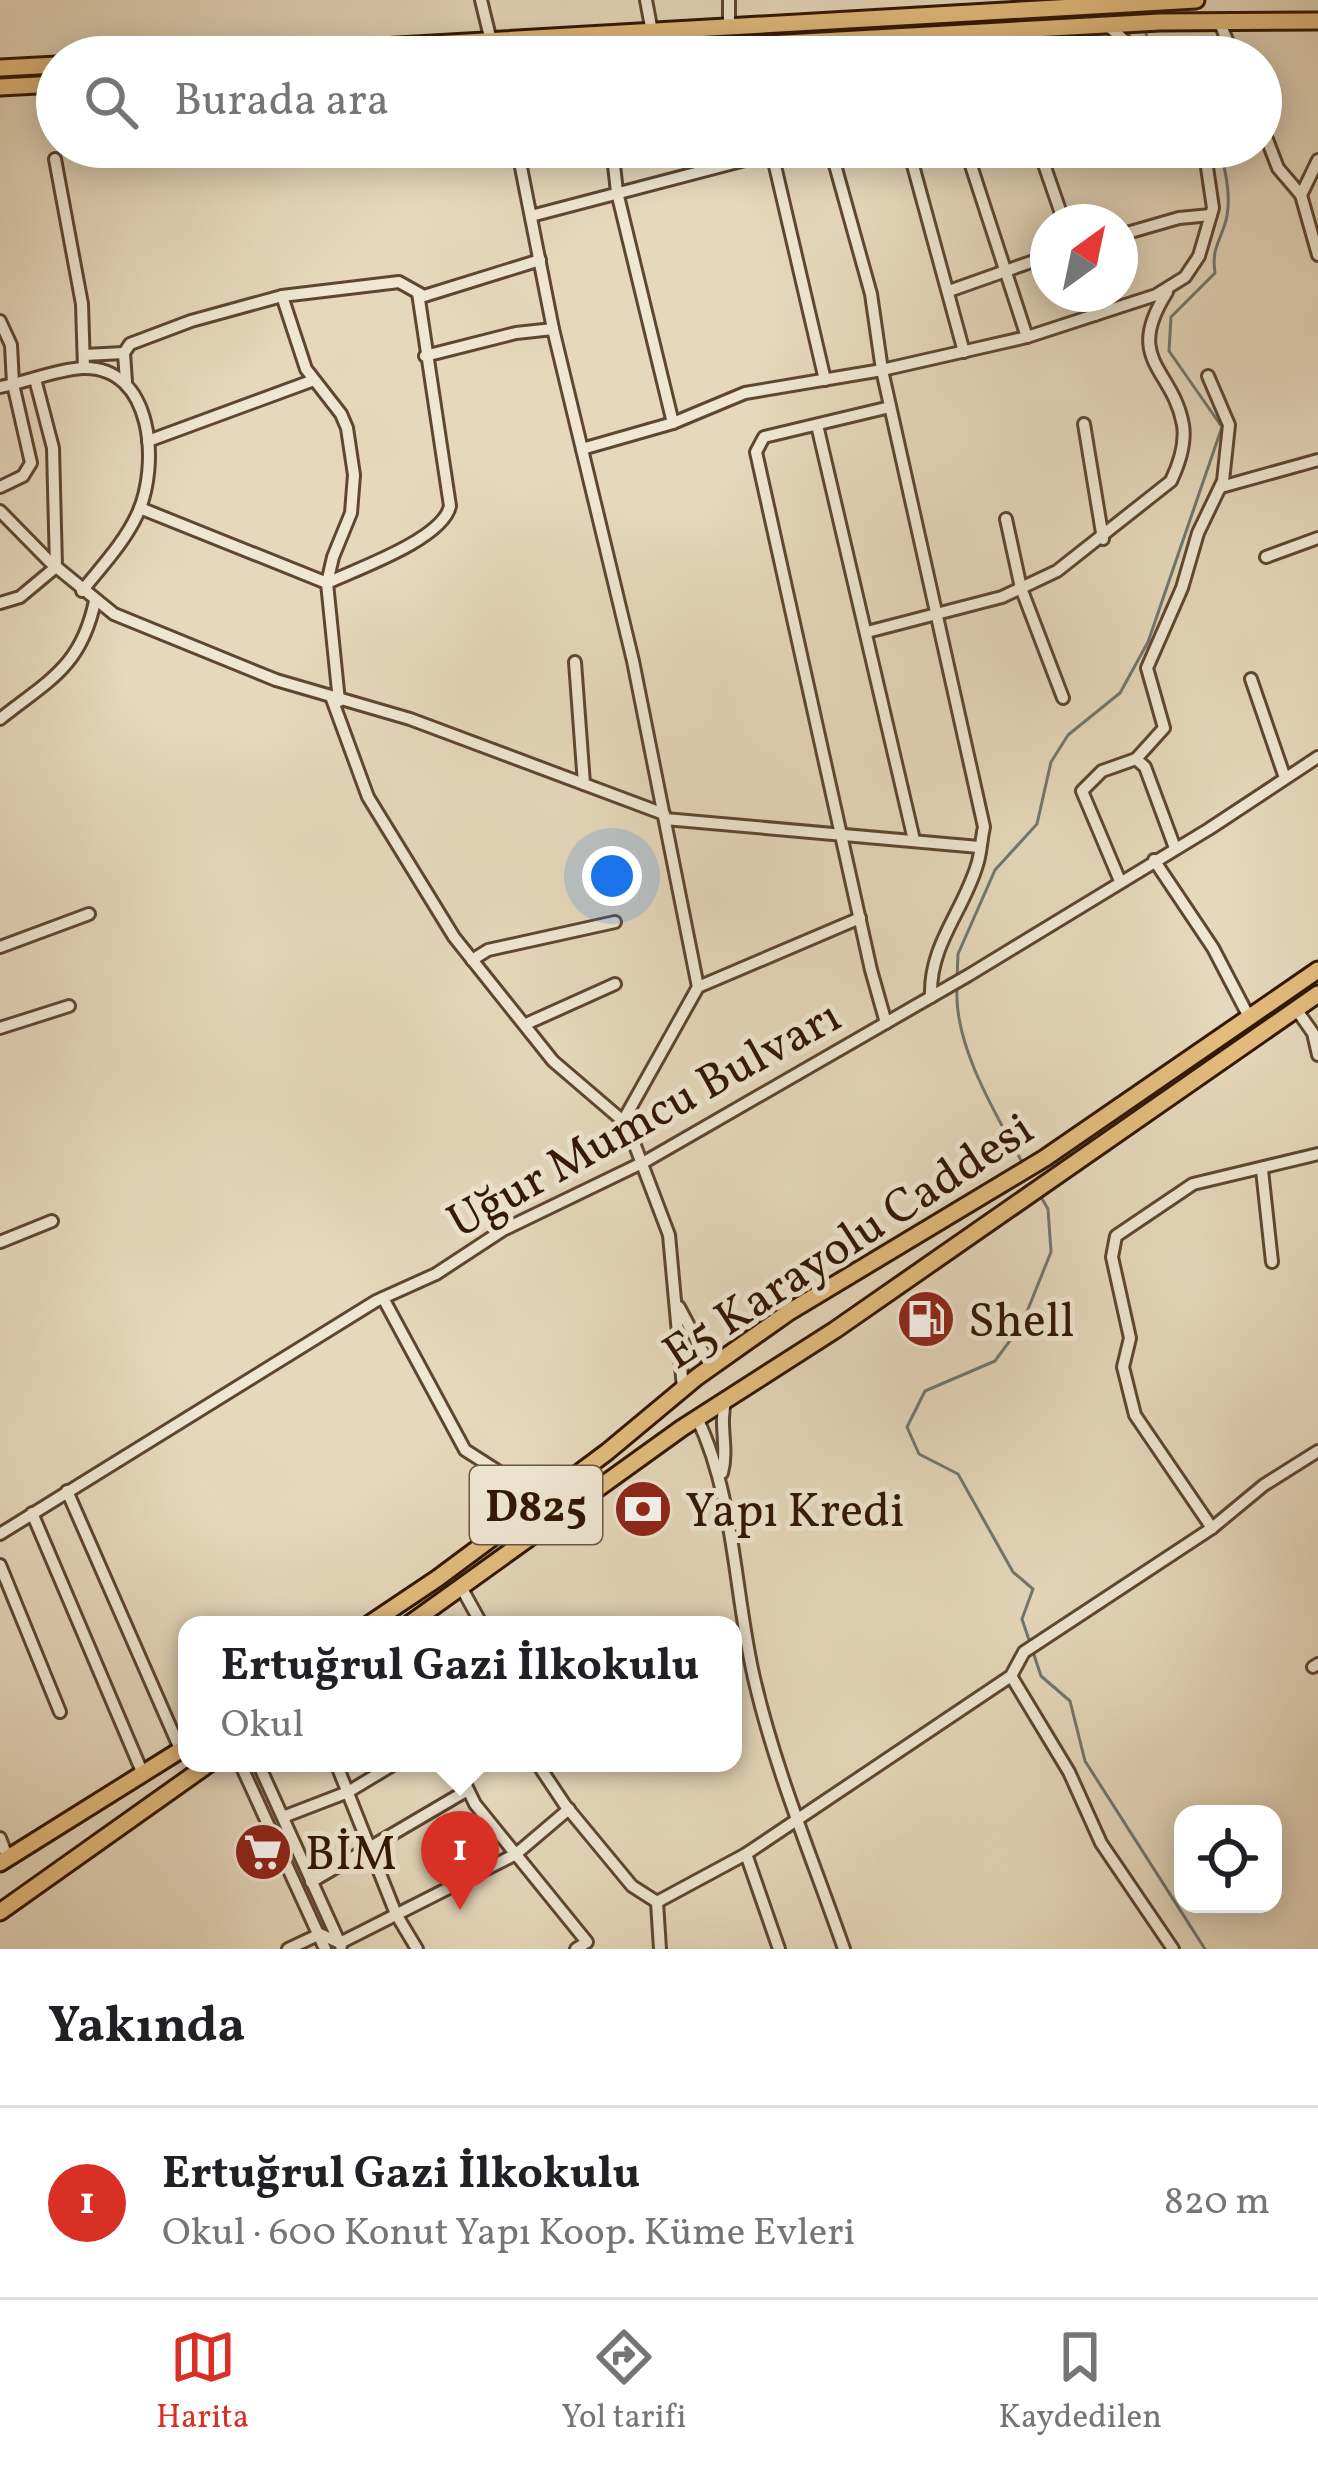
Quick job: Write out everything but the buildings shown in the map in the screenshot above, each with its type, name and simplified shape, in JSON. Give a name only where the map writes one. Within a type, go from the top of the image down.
[{"type":"highway","points":[[580,36],[915,8],[1196,0]]},
{"type":"highway","points":[[924,36],[1160,22],[1318,21]]},
{"type":"highway","points":[[0,68],[36,66]]},
{"type":"highway","points":[[0,87],[36,85]]},
{"type":"highway","name":"E5 Karayolu Caddesi","points":[[381,1616],[543,1500],[683,1388],[789,1312],[1045,1158],[1318,970]]},
{"type":"highway","name":"E5 Karayolu Caddesi","points":[[421,1616],[697,1418],[835,1330],[1318,994]]},
{"type":"highway","points":[[711,1367],[727,1398]]},
{"type":"highway","points":[[683,1388],[697,1418]]},
{"type":"highway","points":[[4,1861],[178,1752]]},
{"type":"highway","points":[[0,1912],[197,1772]]},
{"type":"street","points":[[481,0],[490,36]]},
{"type":"street","points":[[646,0],[652,32]]},
{"type":"street","points":[[729,0],[729,27]]},
{"type":"street","points":[[1219,21],[1225,36]]},
{"type":"street","points":[[1117,26],[1126,36]]},
{"type":"street","points":[[1025,36],[1027,30]]},
{"type":"street","points":[[1301,195],[1318,160]]},
{"type":"street","points":[[58,168],[82,304],[84,361]]},
{"type":"street","points":[[521,168],[553,329],[633,661],[698,987]]},
{"type":"street","points":[[614,168],[673,423]]},
{"type":"street","points":[[531,216],[712,168]]},
{"type":"street","points":[[776,168],[825,380]]},
{"type":"street","points":[[836,168],[871,294],[882,370],[984,827],[979,862],[936,952],[931,997]]},
{"type":"street","points":[[914,168],[964,352]]},
{"type":"street","points":[[972,168],[1027,337]]},
{"type":"street","points":[[1046,168],[1058,204]]},
{"type":"street","points":[[582,449],[673,423],[745,393],[882,370],[1027,337],[1169,289],[1185,277],[1199,256],[1211,215],[1206,168]]},
{"type":"street","points":[[1278,168],[1301,195],[1318,254]]},
{"type":"street","points":[[1138,230],[1211,215]]},
{"type":"street","points":[[126,382],[124,353],[130,344],[191,322],[282,296],[399,282],[424,296],[540,260]]},
{"type":"street","points":[[949,291],[1030,262]]},
{"type":"street","points":[[867,632],[937,616],[1058,571],[1171,481],[1181,460],[1184,427],[1152,361],[1149,341],[1155,311],[1169,289]]},
{"type":"street","points":[[140,508],[327,583],[417,541],[448,516],[449,506],[418,292]]},
{"type":"street","points":[[282,296],[306,369],[347,428],[354,475],[351,513],[327,583],[335,700],[368,797],[424,892],[472,960],[553,1061],[623,1121],[669,1235],[683,1388]]},
{"type":"street","points":[[0,321],[11,345],[7,386],[31,463],[22,476],[0,487]]},
{"type":"street","points":[[425,356],[516,333],[553,329]]},
{"type":"street","points":[[7,386],[124,353]]},
{"type":"street","points":[[82,591],[122,541],[140,508],[148,441],[135,391],[84,361]]},
{"type":"street","points":[[1136,759],[1164,728],[1147,668],[1182,588],[1198,533],[1221,487],[1229,425],[1208,376]]},
{"type":"street","points":[[35,379],[53,448],[56,567]]},
{"type":"street","points":[[148,441],[314,380]]},
{"type":"street","points":[[886,1023],[756,452],[764,436],[890,407]]},
{"type":"street","points":[[817,424],[914,840]]},
{"type":"street","points":[[1084,424],[1102,539]]},
{"type":"street","points":[[1221,487],[1318,460]]},
{"type":"street","points":[[0,511],[95,602],[152,631],[335,700],[410,719],[664,816],[980,847]]},
{"type":"street","points":[[1006,519],[1021,588],[1063,698]]},
{"type":"street","points":[[1266,557],[1318,538]]},
{"type":"street","points":[[0,603],[20,597],[56,567]]},
{"type":"street","points":[[0,719],[74,657],[86,637],[95,602]]},
{"type":"street","points":[[575,662],[584,784]]},
{"type":"street","points":[[1251,679],[1285,778]]},
{"type":"street","name":"Uğur Mumcu Bulvarı","points":[[0,1534],[383,1298],[436,1274],[503,1230],[642,1162],[969,975],[1318,757]]},
{"type":"street","points":[[1120,881],[1082,791],[1102,772],[1123,760],[1136,759],[1145,766],[1175,848]]},
{"type":"street","points":[[1154,860],[1213,948],[1249,1017]]},
{"type":"street","points":[[0,947],[88,914]]},
{"type":"street","points":[[623,1121],[698,987],[860,918]]},
{"type":"street","points":[[472,960],[488,950],[615,922]]},
{"type":"street","points":[[526,1024],[615,984]]},
{"type":"street","points":[[0,1022],[68,1006]]},
{"type":"street","points":[[1296,1010],[1313,1034],[1318,1055]]},
{"type":"street","points":[[1212,1528],[1135,1415],[1123,1367],[1130,1338],[1112,1257],[1115,1236],[1193,1184],[1318,1154]]},
{"type":"street","points":[[1262,1170],[1272,1262]]},
{"type":"street","points":[[0,1242],[52,1221]]},
{"type":"street","points":[[672,1280],[680,1311],[711,1367]]},
{"type":"street","points":[[383,1298],[465,1450],[543,1500]]},
{"type":"street","points":[[721,1477],[727,1456],[720,1420],[727,1398]]},
{"type":"street","points":[[697,1418],[721,1477],[742,1616]]},
{"type":"street","points":[[657,1902],[746,1854],[1011,1676],[1024,1652],[1046,1635],[1212,1528],[1318,1451]]},
{"type":"street","points":[[67,1490],[178,1735]]},
{"type":"street","points":[[32,1514],[143,1774]]},
{"type":"street","points":[[0,1565],[60,1712]]},
{"type":"street","points":[[461,1587],[477,1616]]},
{"type":"street","points":[[742,1616],[753,1675],[844,1949]]},
{"type":"street","points":[[1011,1676],[1069,1772],[1101,1843],[1173,1949]]},
{"type":"street","points":[[244,1772],[325,1949]]},
{"type":"street","points":[[266,1772],[341,1946]]},
{"type":"street","points":[[340,1772],[397,1914],[418,1949]]},
{"type":"street","points":[[283,1817],[349,1792],[381,1772]]},
{"type":"street","points":[[459,1772],[466,1791],[586,1942],[576,1949]]},
{"type":"street","points":[[543,1772],[632,1886],[657,1902]]},
{"type":"street","points":[[311,1882],[466,1791]]},
{"type":"street","points":[[341,1946],[516,1854],[569,1809]]},
{"type":"street","points":[[0,1838],[4,1861]]},
{"type":"street","points":[[746,1854],[779,1949]]},
{"type":"street","points":[[657,1902],[660,1949]]},
{"type":"street","points":[[320,1934],[341,1946]]},
{"type":"street","points":[[288,1949],[320,1934]]},
{"type":"waterway","points":[[1145,30],[1147,36]]},
{"type":"waterway","points":[[957,979],[958,954],[995,870],[1037,824],[1051,762],[1068,735],[1120,693],[1148,642],[1222,427],[1169,351],[1171,317],[1215,273],[1216,249],[1228,207],[1224,168]]},
{"type":"waterway","points":[[957,989],[969,1055],[1022,1162]]},
{"type":"waterway","points":[[1030,1643],[1022,1619],[1033,1589],[1013,1572],[958,1474],[919,1454],[907,1427],[925,1391],[995,1361],[1022,1324],[1051,1252],[1048,1209],[1041,1197]]},
{"type":"waterway","points":[[1033,1652],[1041,1676],[1070,1701],[1085,1761],[1205,1949]]},
{"type":"place","name":"Shell","points":[[926,1319]]},
{"type":"place","name":"Yapı Kredi","points":[[643,1509]]},
{"type":"place","name":"BİM","points":[[263,1852]]},
{"type":"place","name":"Ertuğrul Gazi İlkokulu","points":[[460,1910]]}]
